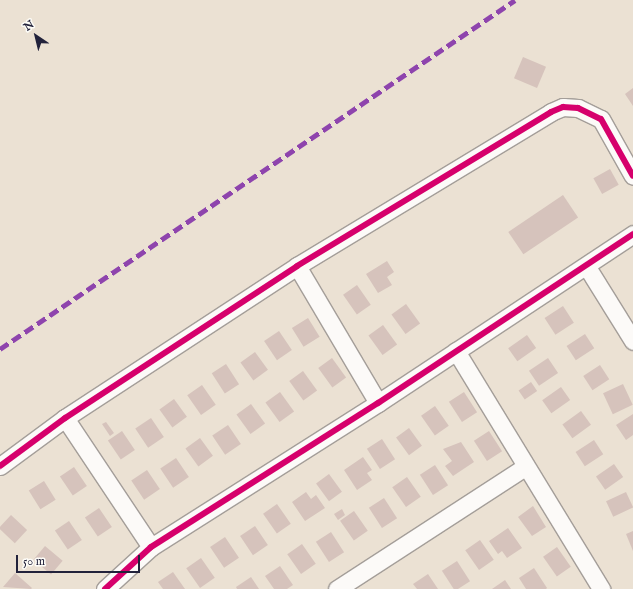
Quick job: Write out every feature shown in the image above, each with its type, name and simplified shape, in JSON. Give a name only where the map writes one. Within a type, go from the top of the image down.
[{"type":"street","points":[[0,466],[65,418],[297,266],[563,108],[578,108],[601,119],[633,176]]},
{"type":"street","points":[[105,589],[151,547],[378,403],[586,267],[633,234]]},
{"type":"street","points":[[297,266],[378,403]]},
{"type":"street","points":[[586,267],[633,341]]},
{"type":"street","points":[[456,351],[597,587]]},
{"type":"street","points":[[65,418],[151,547]]},
{"type":"street","points":[[337,589],[525,467]]},
{"type":"building","points":[[523,57],[546,67],[537,88],[514,78]]},
{"type":"building","points":[[633,88],[633,106],[625,94]]},
{"type":"building","points":[[610,169],[619,185],[602,194],[593,178]]},
{"type":"building","points":[[563,195],[578,217],[523,254],[508,232]]},
{"type":"building","points":[[387,261],[394,272],[387,277],[392,285],[378,293],[366,274]]},
{"type":"building","points":[[357,285],[371,305],[357,314],[343,295]]},
{"type":"building","points":[[406,304],[420,323],[406,334],[391,315]]},
{"type":"building","points":[[563,306],[574,323],[555,335],[545,318]]},
{"type":"building","points":[[308,318],[320,337],[304,347],[292,328]]},
{"type":"building","points":[[383,325],[397,344],[383,355],[368,336]]},
{"type":"building","points":[[279,331],[292,350],[277,360],[264,341]]},
{"type":"building","points":[[585,334],[594,348],[576,360],[567,346]]},
{"type":"building","points":[[527,335],[536,348],[517,361],[508,348]]},
{"type":"building","points":[[255,352],[268,370],[253,380],[240,363]]},
{"type":"building","points":[[332,358],[346,377],[332,387],[318,368]]},
{"type":"building","points":[[548,358],[558,373],[539,386],[529,371]]},
{"type":"building","points":[[226,364],[239,384],[225,393],[212,373]]},
{"type":"building","points":[[600,365],[609,379],[592,390],[583,376]]},
{"type":"building","points":[[303,371],[317,390],[303,400],[289,381]]},
{"type":"building","points":[[531,382],[537,391],[525,400],[519,390]]},
{"type":"building","points":[[623,384],[633,405],[613,414],[603,393]]},
{"type":"building","points":[[202,385],[216,405],[201,415],[187,395]]},
{"type":"building","points":[[561,387],[570,400],[551,413],[542,400]]},
{"type":"building","points":[[280,392],[294,411],[280,422],[265,403]]},
{"type":"building","points":[[464,392],[477,412],[462,422],[449,402]]},
{"type":"building","points":[[174,399],[187,417],[172,427],[159,410]]},
{"type":"building","points":[[251,404],[265,423],[251,434],[236,415]]},
{"type":"building","points":[[435,406],[449,426],[435,435],[421,416]]},
{"type":"building","points":[[581,411],[591,425],[572,438],[562,425]]},
{"type":"building","points":[[633,414],[633,435],[626,440],[616,425]]},
{"type":"building","points":[[151,418],[164,437],[148,448],[135,429]]},
{"type":"building","points":[[106,422],[114,433],[110,436],[102,424]]},
{"type":"building","points":[[228,425],[241,444],[225,455],[212,436]]},
{"type":"building","points":[[409,428],[422,446],[409,455],[396,437]]},
{"type":"building","points":[[122,431],[135,450],[121,460],[108,441]]},
{"type":"building","points":[[489,431],[502,451],[487,461],[474,441]]},
{"type":"building","points":[[200,438],[213,456],[198,466],[185,449]]},
{"type":"building","points":[[382,439],[395,459],[380,469],[367,449]]},
{"type":"building","points":[[594,440],[603,454],[585,466],[576,452]]},
{"type":"building","points":[[461,442],[474,462],[453,476],[445,466],[452,461],[443,449]]},
{"type":"building","points":[[363,457],[372,470],[367,473],[372,480],[357,490],[344,470]]},
{"type":"building","points":[[176,458],[189,477],[173,488],[160,469]]},
{"type":"building","points":[[614,464],[623,477],[605,490],[596,477]]},
{"type":"building","points":[[435,465],[448,485],[433,495],[420,475]]},
{"type":"building","points":[[74,467],[87,486],[73,496],[60,477]]},
{"type":"building","points":[[147,470],[160,489],[144,500],[131,481]]},
{"type":"building","points":[[329,474],[342,492],[329,501],[316,483]]},
{"type":"building","points":[[407,477],[421,497],[406,507],[392,487]]},
{"type":"building","points":[[44,481],[56,500],[40,509],[29,491]]},
{"type":"building","points":[[306,492],[311,499],[316,495],[325,508],[305,521],[292,502]]},
{"type":"building","points":[[626,492],[633,507],[613,517],[606,501]]},
{"type":"building","points":[[384,498],[397,518],[382,528],[369,508]]},
{"type":"building","points":[[277,504],[291,524],[277,533],[263,514]]},
{"type":"building","points":[[533,506],[546,527],[532,536],[518,517]]},
{"type":"building","points":[[99,508],[112,527],[98,537],[85,518]]},
{"type":"building","points":[[342,509],[345,515],[338,520],[334,514]]},
{"type":"building","points":[[354,511],[368,531],[354,540],[340,521]]},
{"type":"building","points":[[11,515],[27,530],[15,543],[0,529],[0,527]]},
{"type":"building","points":[[69,521],[82,540],[68,550],[55,531]]},
{"type":"building","points":[[255,526],[268,545],[253,555],[240,536]]},
{"type":"building","points":[[508,528],[522,548],[507,558],[502,551],[498,554],[489,541]]},
{"type":"building","points":[[633,531],[633,551],[626,534]]},
{"type":"building","points":[[331,532],[344,552],[329,562],[316,542]]},
{"type":"building","points":[[225,537],[239,558],[224,568],[210,547]]},
{"type":"building","points":[[480,540],[494,560],[479,570],[465,550]]},
{"type":"building","points":[[302,544],[316,564],[301,574],[287,554]]},
{"type":"building","points":[[45,546],[63,561],[51,575],[33,560]]},
{"type":"building","points":[[557,547],[571,567],[557,576],[543,557]]},
{"type":"building","points":[[201,558],[215,578],[200,588],[186,568]]},
{"type":"building","points":[[457,561],[470,581],[458,589],[454,589],[442,571]]},
{"type":"building","points":[[280,566],[293,585],[287,589],[274,589],[265,576]]},
{"type":"building","points":[[534,568],[547,588],[546,589],[526,589],[519,578]]},
{"type":"building","points":[[173,572],[185,589],[163,589],[158,582]]},
{"type":"building","points":[[15,573],[32,588],[3,587]]},
{"type":"building","points":[[428,574],[438,589],[417,589],[413,584]]},
{"type":"building","points":[[251,577],[259,589],[237,589],[236,587]]},
{"type":"building","points":[[505,580],[511,589],[492,589]]},
{"type":"marked path","points":[[0,349],[515,0]]},
{"type":"cycle path","points":[[0,466],[65,418],[297,266],[551,112],[563,107],[578,108],[601,119],[633,176]]},
{"type":"cycle path","points":[[105,589],[151,547],[378,403],[633,234]]}]
